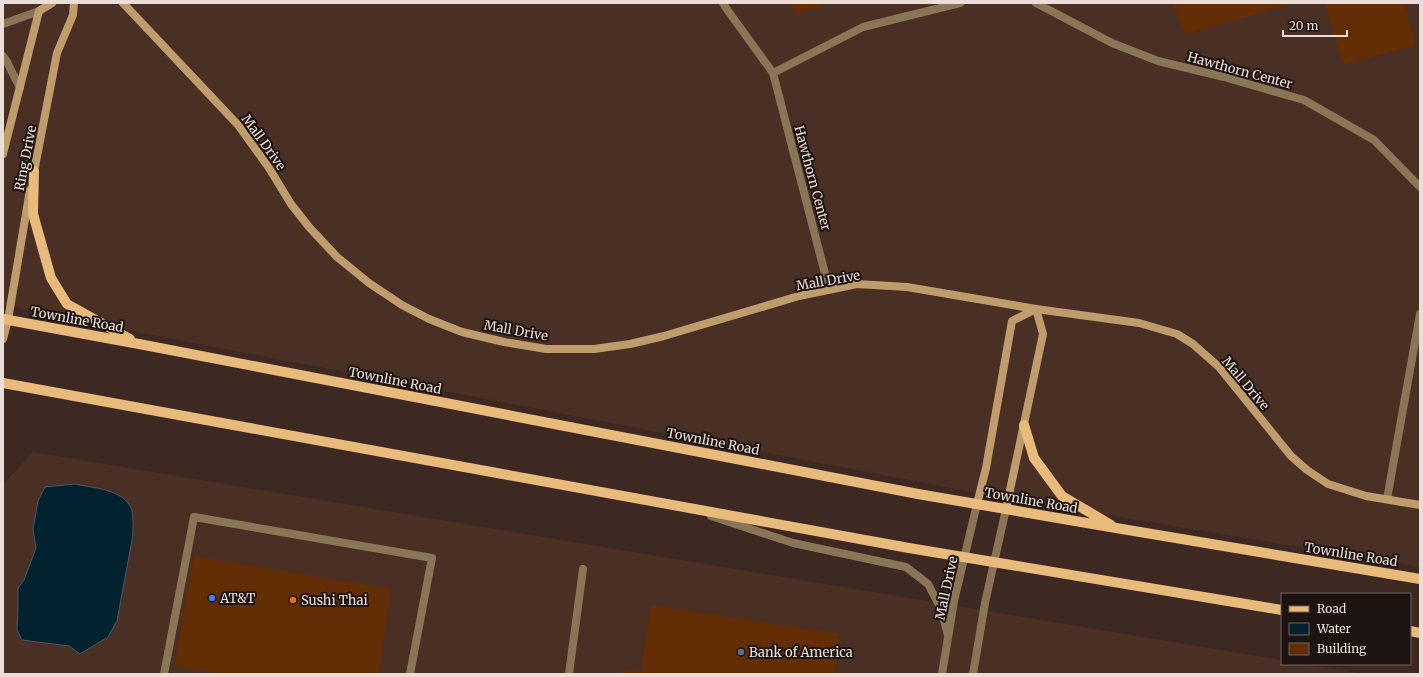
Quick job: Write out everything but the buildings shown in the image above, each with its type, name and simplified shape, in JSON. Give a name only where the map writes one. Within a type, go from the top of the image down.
[{"type":"main road","points":[[34,171],[33,214],[51,278],[67,304],[139,344]]},
{"type":"main road","name":"Townline Road","points":[[5,319],[977,504],[1420,579]]},
{"type":"main road","points":[[3,383],[964,557],[1281,610]]},
{"type":"main road","points":[[1024,425],[1034,458],[1062,496],[1116,528]]},
{"type":"street","points":[[39,11],[52,3]]},
{"type":"street","name":"Ring Drive","points":[[3,339],[5,319],[57,53],[73,14],[74,3]]},
{"type":"street","name":"Mall Drive","points":[[123,3],[238,125],[269,168],[291,204],[304,221],[337,257],[369,283],[402,305],[429,319],[462,332],[504,342],[546,349],[594,349],[630,344],[664,336],[798,296],[857,284],[907,287],[1036,310],[1138,323],[1177,334],[1193,344],[1219,367],[1291,456],[1307,470],[1328,484],[1366,496],[1420,505]]},
{"type":"street","name":"Ring Drive","points":[[3,154],[39,11]]},
{"type":"street","points":[[1006,509],[1042,334],[1036,310]]},
{"type":"street","name":"Mall Drive","points":[[977,504],[986,468],[1012,322],[1036,310]]},
{"type":"lane","name":"Hawthorn Center","points":[[723,3],[773,73],[829,289]]},
{"type":"lane","points":[[773,73],[863,26],[960,3]]},
{"type":"lane","name":"Hawthorn Center","points":[[1036,3],[1112,43],[1158,61],[1224,77],[1304,100],[1374,140],[1420,187]]},
{"type":"lane","points":[[3,24],[39,11]]},
{"type":"lane","points":[[3,56],[20,88]]},
{"type":"lane","points":[[1387,499],[1420,314]]},
{"type":"lane","name":"Mall Drive","points":[[942,674],[954,601],[977,504]]},
{"type":"lane","points":[[684,507],[793,543],[906,567],[928,584],[940,607],[948,635]]},
{"type":"lane","points":[[973,674],[985,603],[1006,509]]},
{"type":"lane","points":[[164,674],[194,517],[432,558],[410,674]]},
{"type":"lane","points":[[569,674],[583,569]]},
{"type":"shaded area","points":[[3,3],[1420,3],[1420,567],[982,494],[152,335],[3,305]]},
{"type":"shaded area","points":[[33,452],[1281,660],[1281,665],[1311,665],[1365,674],[3,674],[3,484]]},
{"type":"water","points":[[75,484],[106,490],[121,497],[131,508],[133,519],[132,540],[117,621],[108,637],[80,654],[69,646],[22,640],[17,630],[18,588],[24,580],[36,548],[33,529],[38,501],[45,487]]},
{"type":"place","name":"AT&T","points":[[212,598]]},
{"type":"place","name":"Sushi Thai","points":[[293,600]]},
{"type":"place","name":"Bank of America","points":[[741,652]]}]
